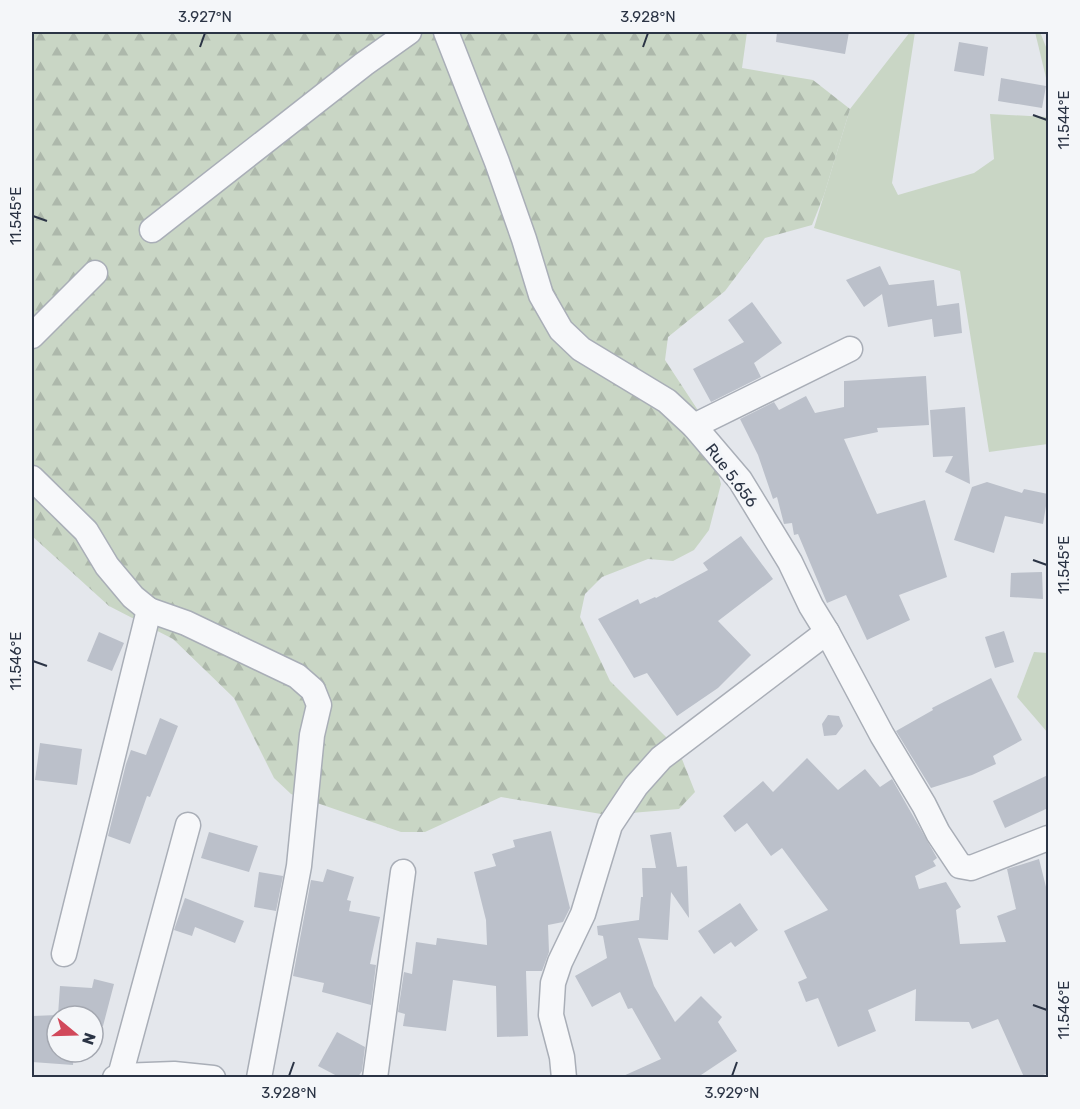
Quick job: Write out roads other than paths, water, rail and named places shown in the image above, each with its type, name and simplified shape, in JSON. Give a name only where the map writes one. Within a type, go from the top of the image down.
[{"type":"street","points":[[152,230],[364,64],[409,32]]},
{"type":"street","name":"Rue 5.656","points":[[446,32],[497,162],[541,295],[561,330],[581,349],[668,401],[694,426],[740,480],[790,562],[811,606],[882,735],[924,805],[938,834],[960,866],[971,868],[1048,838]]},
{"type":"street","points":[[32,336],[96,273]]},
{"type":"street","points":[[694,426],[850,349]]},
{"type":"street","points":[[32,478],[86,531],[133,597],[149,610],[186,623],[297,676],[313,690],[318,705],[312,735],[299,866],[259,1077]]},
{"type":"street","points":[[64,954],[149,610]]},
{"type":"street","points":[[564,1077],[551,1015],[553,983],[560,962],[583,914],[610,825],[636,786],[661,758],[827,632]]},
{"type":"street","points":[[188,825],[118,1077],[174,1074],[213,1077]]},
{"type":"street","points":[[375,1077],[403,872]]}]
